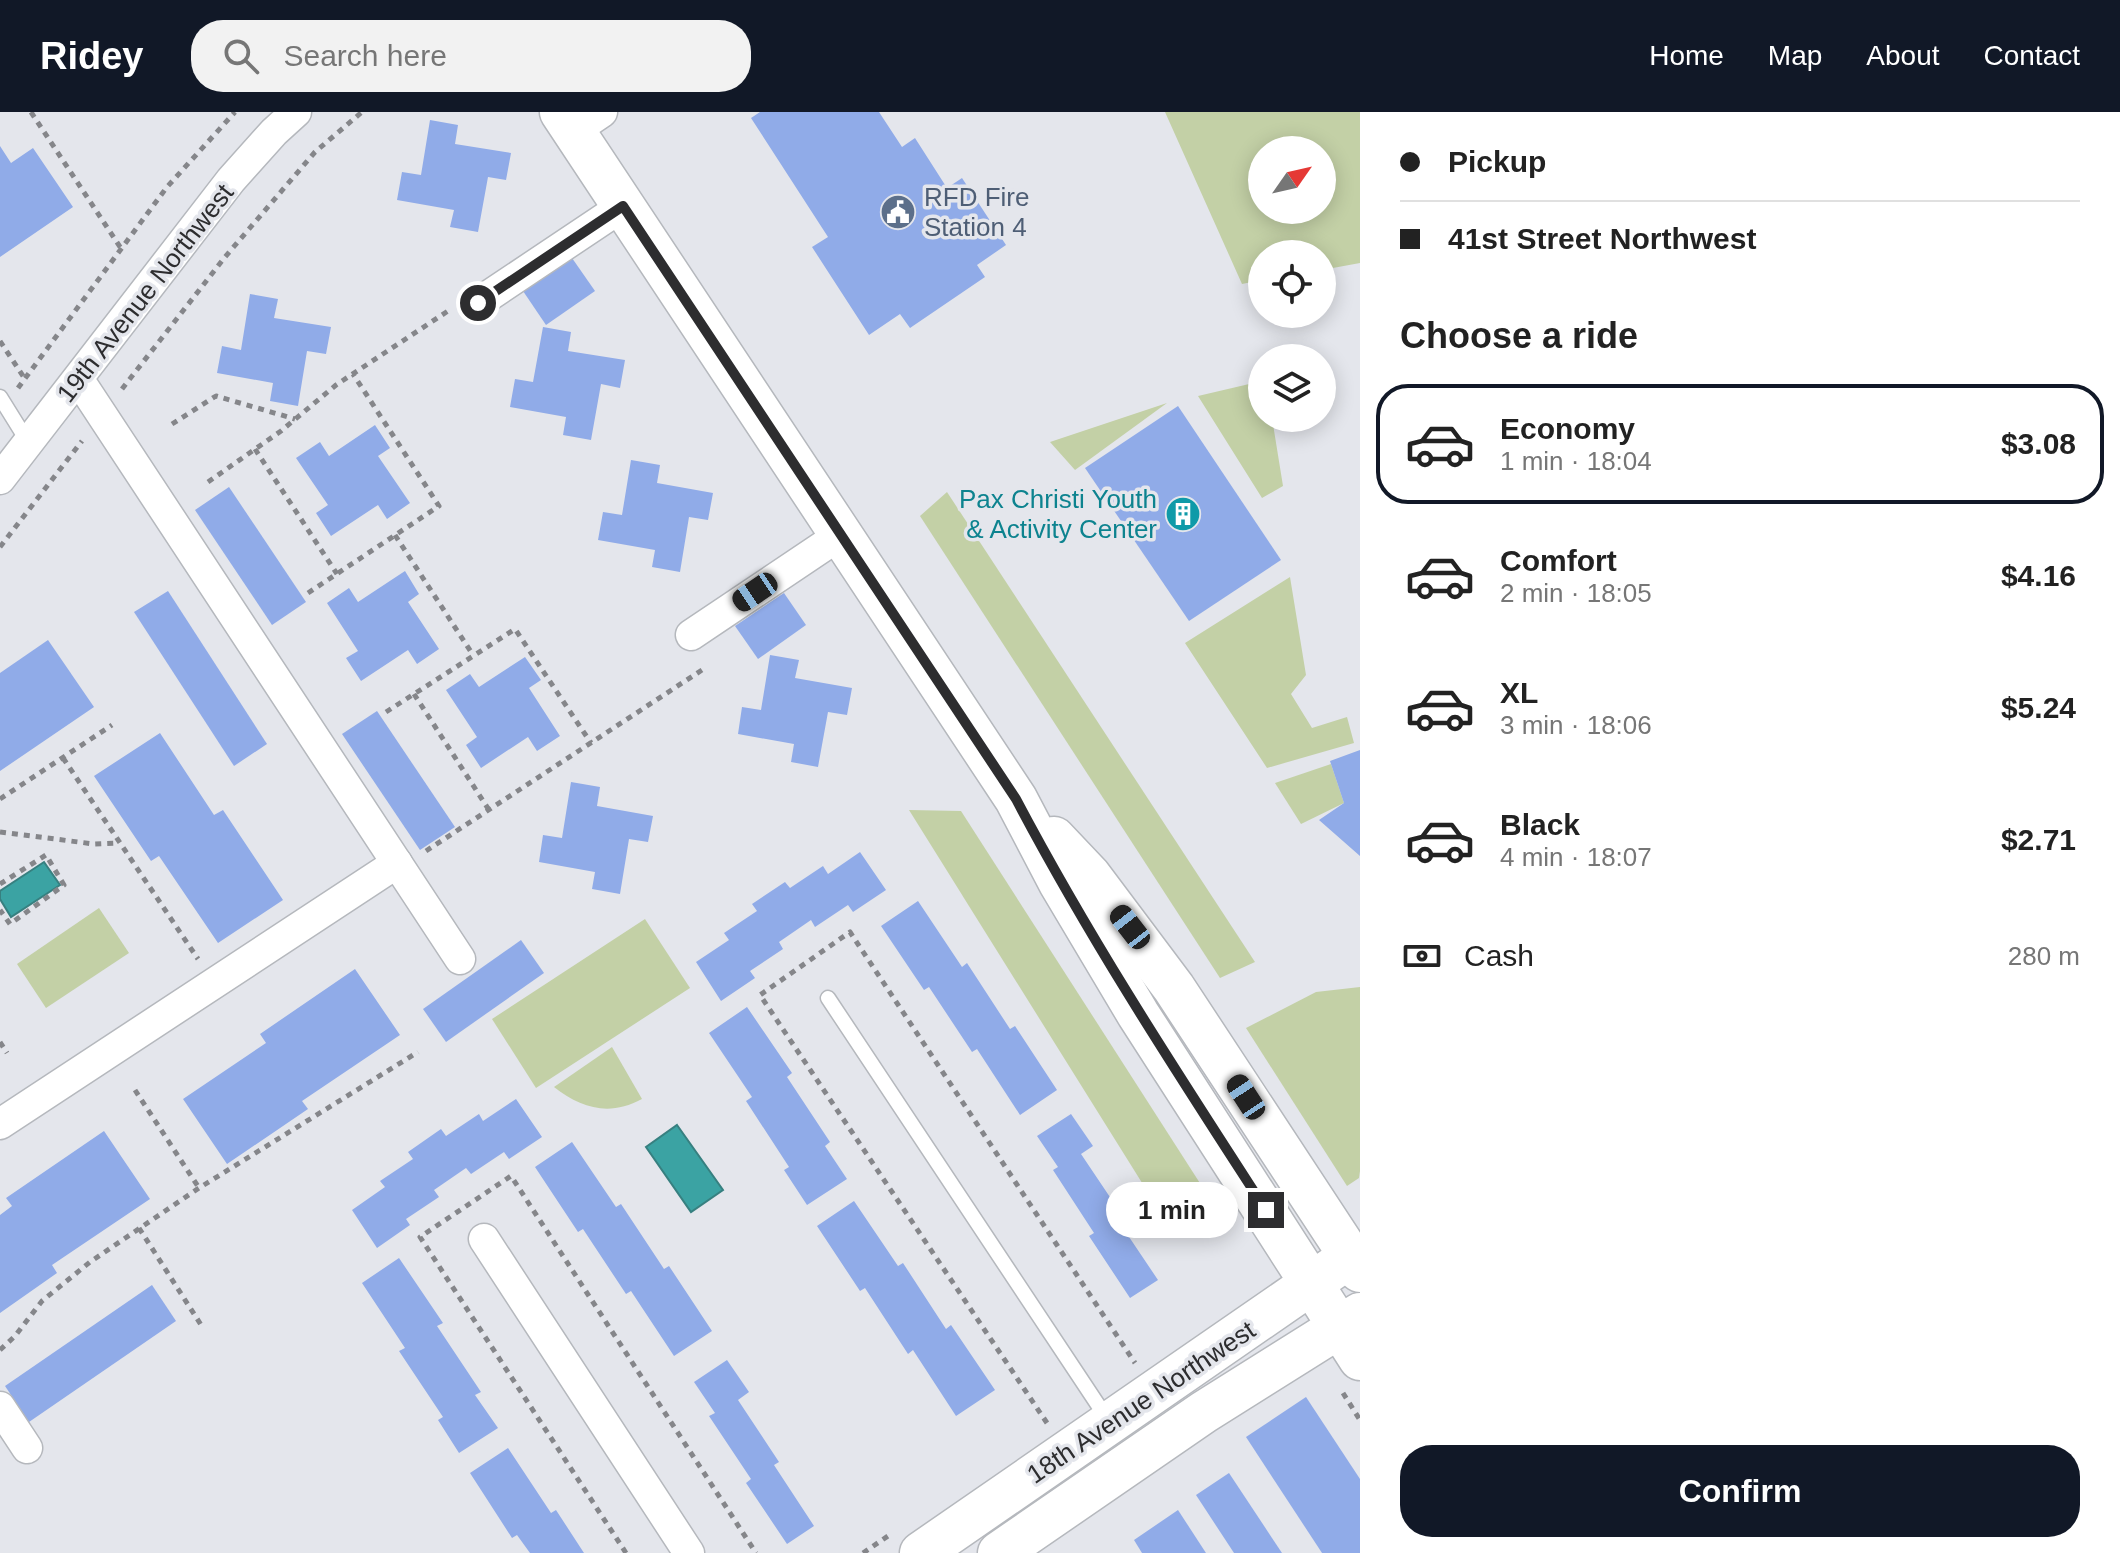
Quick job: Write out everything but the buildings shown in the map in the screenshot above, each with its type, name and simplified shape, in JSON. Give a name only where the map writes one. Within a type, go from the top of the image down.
[{"type":"main road","points":[[579,118],[623,206],[1016,799],[1060,883],[1138,1014],[1313,1283],[1350,1347]]},
{"type":"main road","points":[[1016,799],[1090,876],[1148,951],[1357,1259]]},
{"type":"main road","name":"18th Avenue Northwest","points":[[928,1551],[1313,1283],[1357,1259]]},
{"type":"main road","name":"18th Avenue Northwest","points":[[999,1553],[1204,1412],[1350,1347]]},
{"type":"street","name":"19th Avenue Northwest","points":[[0,479],[231,180],[296,112]]},
{"type":"street","points":[[478,303],[623,206]]},
{"type":"street","points":[[79,380],[460,959]]},
{"type":"street","points":[[691,635],[840,535]]},
{"type":"street","points":[[0,1124],[397,863]]},
{"type":"street","points":[[484,1239],[689,1553]]},
{"type":"street","points":[[0,1407],[27,1448]]},
{"type":"lane","points":[[3,401],[28,443]]},
{"type":"lane","points":[[828,998],[1110,1424]]},
{"type":"path","points":[[31,112],[122,250]]},
{"type":"path","points":[[3,401],[25,379],[167,187],[235,112]]},
{"type":"path","points":[[0,547],[225,257],[315,152],[362,112]]},
{"type":"path","points":[[208,482],[353,374],[468,297],[478,303]]},
{"type":"path","points":[[0,341],[25,379]]},
{"type":"path","points":[[308,593],[439,506],[353,374]]},
{"type":"path","points":[[172,424],[216,396],[296,419]]},
{"type":"path","points":[[255,449],[337,574]]},
{"type":"path","points":[[395,535],[473,655]]},
{"type":"path","points":[[386,712],[515,629],[591,743]]},
{"type":"path","points":[[426,851],[705,668]]},
{"type":"path","points":[[414,694],[489,810]]},
{"type":"path","points":[[0,799],[112,725]]},
{"type":"path","points":[[63,758],[214,984]]},
{"type":"path","points":[[0,832],[94,844],[119,843]]},
{"type":"path","points":[[0,884],[46,855],[64,885],[10,924],[0,910]]},
{"type":"path","points":[[0,1042],[7,1053]]},
{"type":"path","points":[[0,1350],[42,1301],[90,1262],[199,1188],[418,1052]]},
{"type":"path","points":[[135,1090],[199,1188]]},
{"type":"path","points":[[139,1228],[203,1328]]},
{"type":"path","points":[[1350,1347],[1360,1420]]},
{"type":"path","points":[[863,1553],[878,1542],[885,1553]]},
{"type":"green space","points":[[1165,112],[1360,112],[1360,263],[1336,267],[1336,240],[1248,240],[1248,283],[1242,284]]},
{"type":"green space","points":[[1248,384],[1248,432],[1274,432],[1283,486],[1262,498],[1198,396]]},
{"type":"green space","points":[[1167,403],[1075,470],[1050,442]]},
{"type":"green space","points":[[947,492],[1255,962],[1220,978],[920,516]]},
{"type":"green space","points":[[1290,577],[1306,675],[1291,694],[1312,728],[1347,717],[1354,743],[1267,768],[1185,643]]},
{"type":"green space","points":[[1331,764],[1344,803],[1301,824],[1275,783]]},
{"type":"green space","points":[[909,810],[961,811],[1205,1191],[1159,1210]]},
{"type":"green space","points":[[99,908],[129,953],[46,1008],[17,964]]},
{"type":"green space","points":[[645,919],[690,988],[536,1088],[492,1019]]},
{"type":"green space","points":[[1360,987],[1360,1171],[1359,1178],[1347,1186],[1246,1028],[1316,992]]},
{"type":"green space","points":[[612,1047],[642,1099],[618,1108],[596,1108],[574,1100],[554,1087]]},
{"type":"water","points":[[44,862],[60,885],[11,917],[0,899],[0,891]]},
{"type":"water","points":[[677,1125],[723,1190],[691,1212],[646,1147]]},
{"type":"place","name":"RFD Fire Station 4","points":[[898,212]]},
{"type":"place","name":"Pax Christi Youth & Activity Center","points":[[1183,514]]},
{"type":"route","points":[[478,303],[623,206],[1016,799],[1060,883],[1138,1014],[1266,1210]]}]
